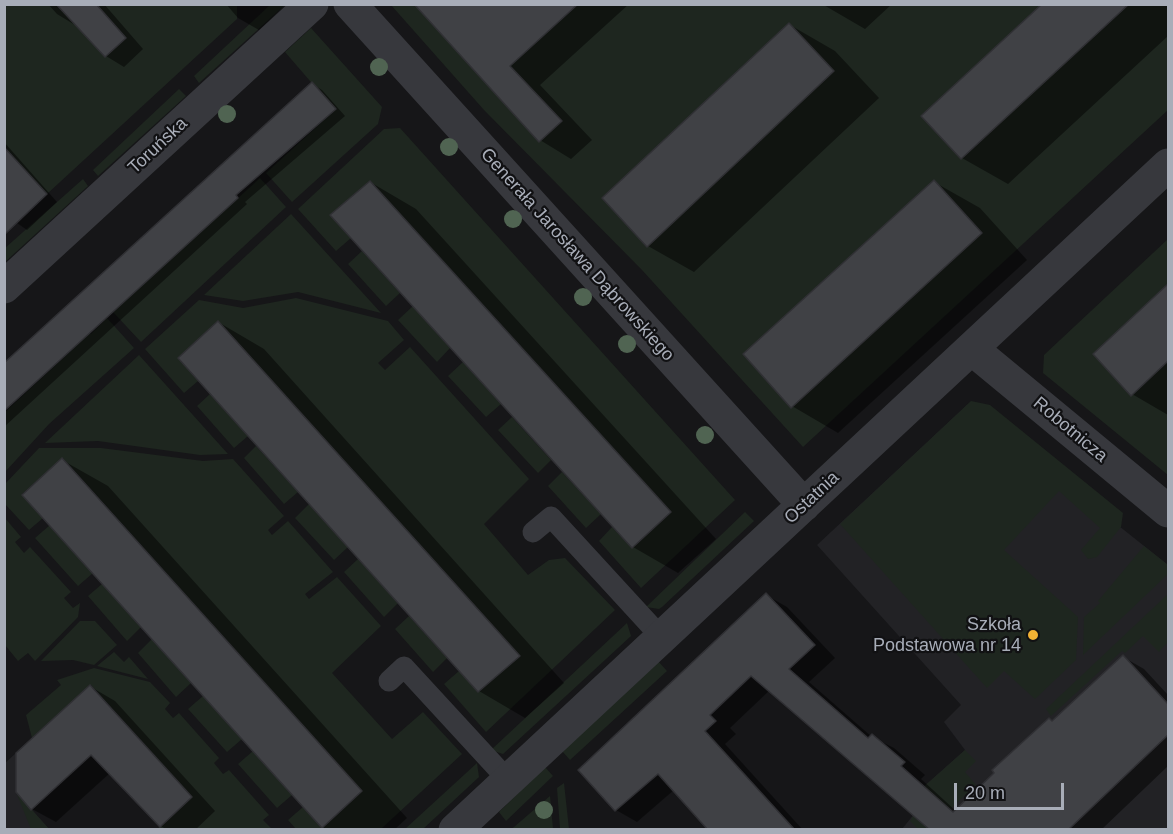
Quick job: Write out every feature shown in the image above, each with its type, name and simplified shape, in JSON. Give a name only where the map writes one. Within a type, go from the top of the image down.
[{"type":"street","name":"Toruńska","points":[[4,287],[312,4]]},
{"type":"street","name":"Generała Jarosława Dąbrowskiego","points":[[350,4],[804,505]]},
{"type":"street","name":"Ostatnia","points":[[455,830],[1168,165]]},
{"type":"street","name":"Robotnicza","points":[[972,349],[1168,511]]},
{"type":"lane","points":[[533,532],[551,517],[662,638]]},
{"type":"lane","points":[[389,681],[404,667],[508,780]]},
{"type":"shaded area","points":[[271,4],[285,5],[199,83],[194,76]]},
{"type":"shaded area","points":[[4,5],[237,5],[237,19],[47,194],[5,147]]},
{"type":"shaded area","points":[[391,5],[1168,5],[1168,110],[803,447],[642,270],[484,110]]},
{"type":"shaded area","points":[[311,28],[382,107],[378,124],[292,202],[266,173],[335,110],[285,52]]},
{"type":"shaded area","points":[[179,89],[186,96],[98,176],[93,170]]},
{"type":"shaded area","points":[[400,128],[735,500],[641,588],[599,541],[612,527],[632,548],[671,512],[370,181],[330,215],[351,238],[336,251],[298,209],[384,129]]},
{"type":"shaded area","points":[[260,178],[286,207],[141,342],[113,312]]},
{"type":"shaded area","points":[[83,179],[88,186],[5,262],[5,248]]},
{"type":"shaded area","points":[[291,214],[381,313],[298,292],[243,301],[204,295]]},
{"type":"shaded area","points":[[1168,239],[1168,475],[1043,373],[1044,355]]},
{"type":"shaded area","points":[[362,251],[400,293],[386,306],[348,264]]},
{"type":"shaded area","points":[[296,298],[388,321],[404,340],[378,363],[385,370],[410,347],[529,479],[484,524],[528,575],[549,560],[565,558],[615,610],[486,732],[444,684],[459,671],[478,692],[519,656],[218,321],[178,358],[198,381],[184,393],[145,349],[199,300],[243,308]]},
{"type":"shaded area","points":[[413,306],[450,348],[437,362],[398,320]]},
{"type":"shaded area","points":[[107,318],[134,348],[49,424],[5,472],[5,412],[77,345],[72,339],[85,328],[91,334]]},
{"type":"shaded area","points":[[139,355],[228,454],[200,455],[98,441],[45,443]]},
{"type":"shaded area","points":[[463,362],[501,404],[486,417],[448,376]]},
{"type":"shaded area","points":[[210,394],[248,436],[234,448],[197,406]]},
{"type":"shaded area","points":[[971,401],[990,405],[1123,513],[1121,527],[1097,557],[1088,559],[1081,550],[1100,528],[1059,491],[1004,550],[1078,617],[1076,660],[1035,699],[1004,671],[987,688],[840,524]]},
{"type":"shaded area","name":"Szkoła Podstawowa nr 14","points":[[967,405],[1168,565],[1168,829],[902,829],[915,813],[910,799],[965,750],[944,722],[961,705],[817,545]]},
{"type":"shaded area","points":[[512,417],[551,460],[538,473],[498,430]]},
{"type":"shaded area","points":[[256,446],[298,492],[284,504],[244,458]]},
{"type":"shaded area","points":[[39,448],[101,448],[203,461],[233,459],[284,516],[268,530],[272,535],[288,521],[333,572],[305,594],[309,599],[337,577],[381,626],[332,673],[392,739],[423,712],[462,754],[381,829],[296,829],[288,820],[303,807],[322,828],[362,791],[63,458],[22,494],[43,518],[29,530],[5,504],[5,484]]},
{"type":"shaded area","points":[[562,472],[601,514],[586,528],[548,486]]},
{"type":"shaded area","points":[[309,504],[348,547],[334,560],[295,518]]},
{"type":"shaded area","points":[[745,512],[754,521],[662,607],[659,609],[646,607]]},
{"type":"shaded area","points":[[5,518],[21,537],[15,542],[24,553],[30,547],[71,592],[64,598],[73,608],[80,603],[78,617],[35,661],[28,653],[18,661],[5,645]]},
{"type":"shaded area","points":[[50,525],[93,573],[78,586],[35,538]]},
{"type":"shaded area","points":[[1144,546],[1168,565],[1168,574],[1083,655],[1084,617],[1100,603],[1098,601]]},
{"type":"shaded area","points":[[358,559],[398,603],[384,617],[344,572]]},
{"type":"shaded area","points":[[102,584],[141,627],[127,641],[88,596]]},
{"type":"shaded area","points":[[1168,594],[1168,642],[1159,652],[1143,636],[1125,653],[1122,651],[1051,716],[1046,709]]},
{"type":"shaded area","points":[[409,616],[447,658],[433,672],[395,629]]},
{"type":"shaded area","points":[[80,621],[95,621],[117,645],[94,665],[73,660],[41,661]]},
{"type":"shaded area","points":[[627,623],[631,636],[503,754],[491,750]]},
{"type":"shaded area","points":[[152,639],[191,683],[176,697],[138,653]]},
{"type":"shaded area","points":[[114,652],[124,662],[129,657],[148,679],[97,666]]},
{"type":"shaded area","points":[[658,661],[667,671],[570,760],[562,751]]},
{"type":"shaded area","points":[[94,668],[150,682],[170,703],[165,709],[173,718],[179,713],[219,758],[214,763],[223,774],[229,770],[269,815],[263,820],[272,829],[157,829],[192,797],[91,685],[32,738],[26,715],[61,685],[57,680]]},
{"type":"shaded area","points":[[203,696],[242,739],[227,752],[188,709]]},
{"type":"shaded area","points":[[965,750],[976,761],[965,772],[976,785],[929,829],[918,829],[910,821],[915,813],[910,799]]},
{"type":"shaded area","points":[[253,751],[292,795],[277,808],[238,764]]},
{"type":"shaded area","points":[[16,753],[16,792],[49,829],[5,829],[4,764]]},
{"type":"shaded area","points":[[477,763],[479,777],[423,829],[405,829]]},
{"type":"shaded area","points":[[545,767],[553,776],[506,821],[499,812]]},
{"type":"shaded area","points":[[564,783],[569,829],[560,829],[557,788]]},
{"type":"shaded area","points":[[16,792],[49,829],[31,829]]},
{"type":"shaded area","points":[[550,796],[553,829],[511,829],[514,827]]},
{"type":"building","points":[[56,4],[96,4],[126,38],[105,57]]},
{"type":"building","points":[[414,4],[578,4],[510,66],[562,121],[539,142]]},
{"type":"building","points":[[1042,4],[1129,4],[961,159],[921,116]]},
{"type":"building","points":[[789,23],[834,71],[647,247],[602,198]]},
{"type":"building","points":[[312,82],[336,109],[236,195],[238,198],[4,411],[4,363]]},
{"type":"building","points":[[4,147],[47,194],[4,235]]},
{"type":"building","points":[[934,180],[982,233],[791,408],[743,354]]},
{"type":"building","points":[[370,181],[671,512],[632,548],[330,215]]},
{"type":"building","points":[[1168,284],[1168,361],[1131,396],[1093,354]]},
{"type":"building","points":[[218,321],[520,656],[478,692],[178,358]]},
{"type":"building","points":[[62,458],[362,791],[322,828],[22,495]]},
{"type":"building","points":[[766,593],[815,645],[789,669],[868,738],[872,734],[905,762],[901,766],[953,812],[994,773],[992,770],[1049,718],[1052,721],[1123,655],[1168,704],[1168,735],[1068,830],[930,830],[751,676],[710,715],[716,721],[705,731],[795,830],[708,830],[658,774],[615,811],[578,770]]},
{"type":"building","points":[[90,685],[192,797],[160,827],[91,755],[31,810],[16,792],[16,753]]},
{"type":"place","name":"Szkoła Podstawowa nr 14","points":[[1033,635]]}]
